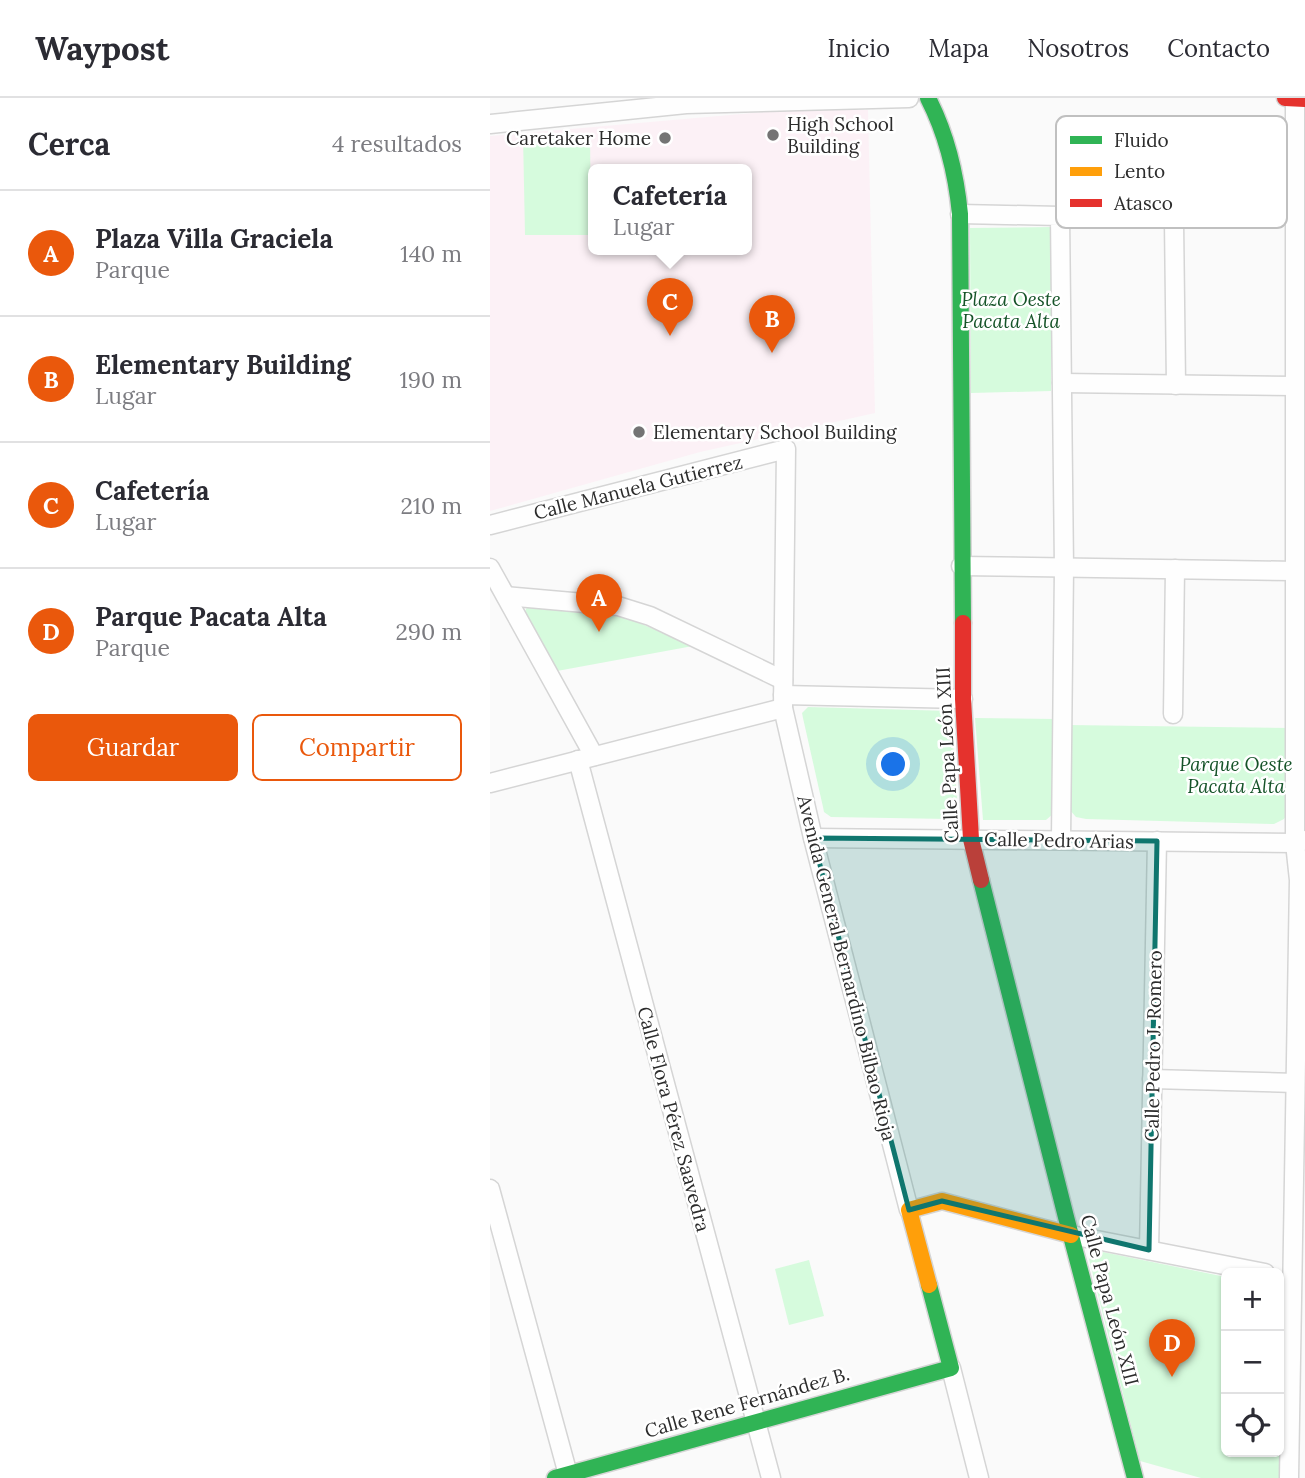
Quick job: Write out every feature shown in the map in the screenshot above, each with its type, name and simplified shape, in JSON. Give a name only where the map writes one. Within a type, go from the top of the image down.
[{"type":"street","name":"Calle Papa León XIII","points":[[928,98],[937,115],[958,186],[960,214],[963,699],[971,839],[1135,1478]]},
{"type":"street","points":[[1284,98],[1305,99]]},
{"type":"street","points":[[1289,1478],[1295,1083],[1301,1044],[1295,571],[1295,98]]},
{"type":"street","points":[[490,124],[686,104],[898,99]]},
{"type":"street","points":[[960,214],[1056,216]]},
{"type":"street","points":[[1060,228],[1064,568],[1061,839]]},
{"type":"street","points":[[1174,228],[1176,385]]},
{"type":"street","points":[[1062,383],[1295,386]]},
{"type":"street","name":"Calle Manuela Gutierrez","points":[[490,524],[786,449]]},
{"type":"street","name":"Avenida General Bernardino Bilbao Rioja","points":[[786,449],[783,694],[813,838],[979,1478]]},
{"type":"street","points":[[961,566],[1295,571]]},
{"type":"street","name":"Calle Flora Pérez Saavedra","points":[[490,568],[586,758],[754,1421],[771,1478]]},
{"type":"street","points":[[1173,714],[1175,569]]},
{"type":"street","points":[[506,596],[618,606],[650,616],[783,694]]},
{"type":"street","points":[[490,783],[586,758],[783,694],[963,699]]},
{"type":"street","name":"Calle Pedro Arias","points":[[813,838],[1300,841]]},
{"type":"street","name":"Calle Pedro J. Romero","points":[[1149,1250],[1157,841]]},
{"type":"street","points":[[1152,1079],[1295,1083]]},
{"type":"street","points":[[490,1189],[564,1477]]},
{"type":"street","points":[[909,1210],[942,1201],[1071,1236],[1240,1268]]},
{"type":"street","name":"Calle Rene Fernández B.","points":[[564,1477],[754,1421],[951,1368]]},
{"type":"highlighted area","points":[[813,838],[1157,841],[1149,1250],[942,1201],[909,1210]]},
{"type":"shaded area","points":[[787,110],[868,110],[875,413],[700,452],[490,511],[490,136]]},
{"type":"green space","points":[[1305,121],[1305,808],[1303,124]]},
{"type":"green space","points":[[590,134],[588,235],[525,235],[523,135]]},
{"type":"green space","name":"Plaza Oeste Pacata Alta","points":[[1051,227],[1051,391],[971,393],[970,228]]},
{"type":"green space","points":[[528,604],[601,611],[630,619],[693,646],[557,671],[525,612]]},
{"type":"green space","points":[[808,707],[951,711],[958,814],[949,819],[831,817],[824,812],[803,718],[802,713]]},
{"type":"green space","points":[[975,718],[1055,719],[1054,813],[1046,820],[983,820]]},
{"type":"green space","name":"Parque Oeste Pacata Alta","points":[[1069,725],[1289,728],[1288,813],[1284,819],[1274,824],[1076,817],[1069,809]]},
{"type":"green space","points":[[1098,1251],[1221,1276],[1221,1457],[1281,1457],[1281,1478],[1201,1478],[1140,1461],[1089,1259]]},
{"type":"green space","points":[[809,1260],[824,1316],[789,1325],[775,1269]]},
{"type":"traffic: fast","points":[[928,98],[950,154],[960,214],[963,623]]},
{"type":"traffic: fast","points":[[981,880],[1135,1478]]},
{"type":"traffic: fast","points":[[555,1478],[951,1368],[929,1285]]},
{"type":"traffic: slow","points":[[929,1285],[909,1210],[942,1201],[1071,1235]]},
{"type":"traffic: jam","points":[[1285,98],[1305,99]]},
{"type":"traffic: jam","points":[[963,623],[963,699],[971,839],[981,880]]},
{"type":"place","name":"High School Building","points":[[773,135]]},
{"type":"place","name":"Caretaker Home","points":[[665,138]]},
{"type":"place","name":"Cafetería","points":[[670,336]]},
{"type":"place","name":"Elementary Building","points":[[772,353]]},
{"type":"place","name":"Elementary School Building","points":[[639,432]]},
{"type":"place","name":"Plaza Villa Graciela","points":[[599,632]]},
{"type":"place","name":"Parque Pacata Alta","points":[[1172,1377]]}]
